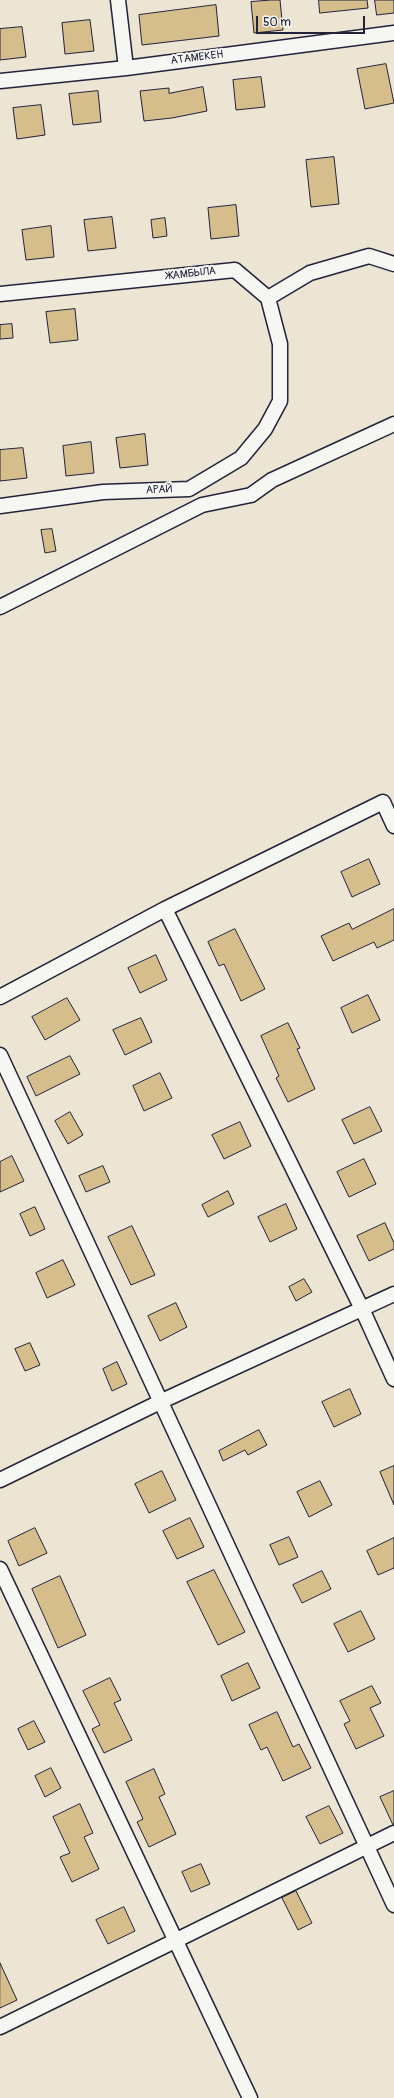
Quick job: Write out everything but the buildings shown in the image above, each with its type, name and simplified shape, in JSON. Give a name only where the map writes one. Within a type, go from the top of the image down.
[{"type":"street","points":[[118,0],[126,68]]},
{"type":"street","name":"АТАМЕКЕН","points":[[0,81],[126,68],[394,33]]},
{"type":"street","points":[[268,298],[310,273],[369,256],[394,264]]},
{"type":"street","name":"ЖАМБЫЛА","points":[[0,294],[235,270],[268,298]]},
{"type":"street","name":"АРАЙ","points":[[0,506],[103,492],[189,489],[241,458],[265,429],[280,401],[280,344],[268,298]]},
{"type":"street","points":[[0,607],[202,505],[251,495],[272,480],[394,424]]},
{"type":"street","points":[[0,998],[165,909],[389,799],[394,826]]},
{"type":"street","points":[[165,909],[362,1310],[394,1379]]},
{"type":"street","points":[[0,1055],[162,1401],[394,1905]]},
{"type":"street","points":[[0,1480],[162,1401],[394,1294]]},
{"type":"street","points":[[0,1569],[177,1940],[250,2098]]},
{"type":"street","points":[[0,2027],[394,1833]]}]
